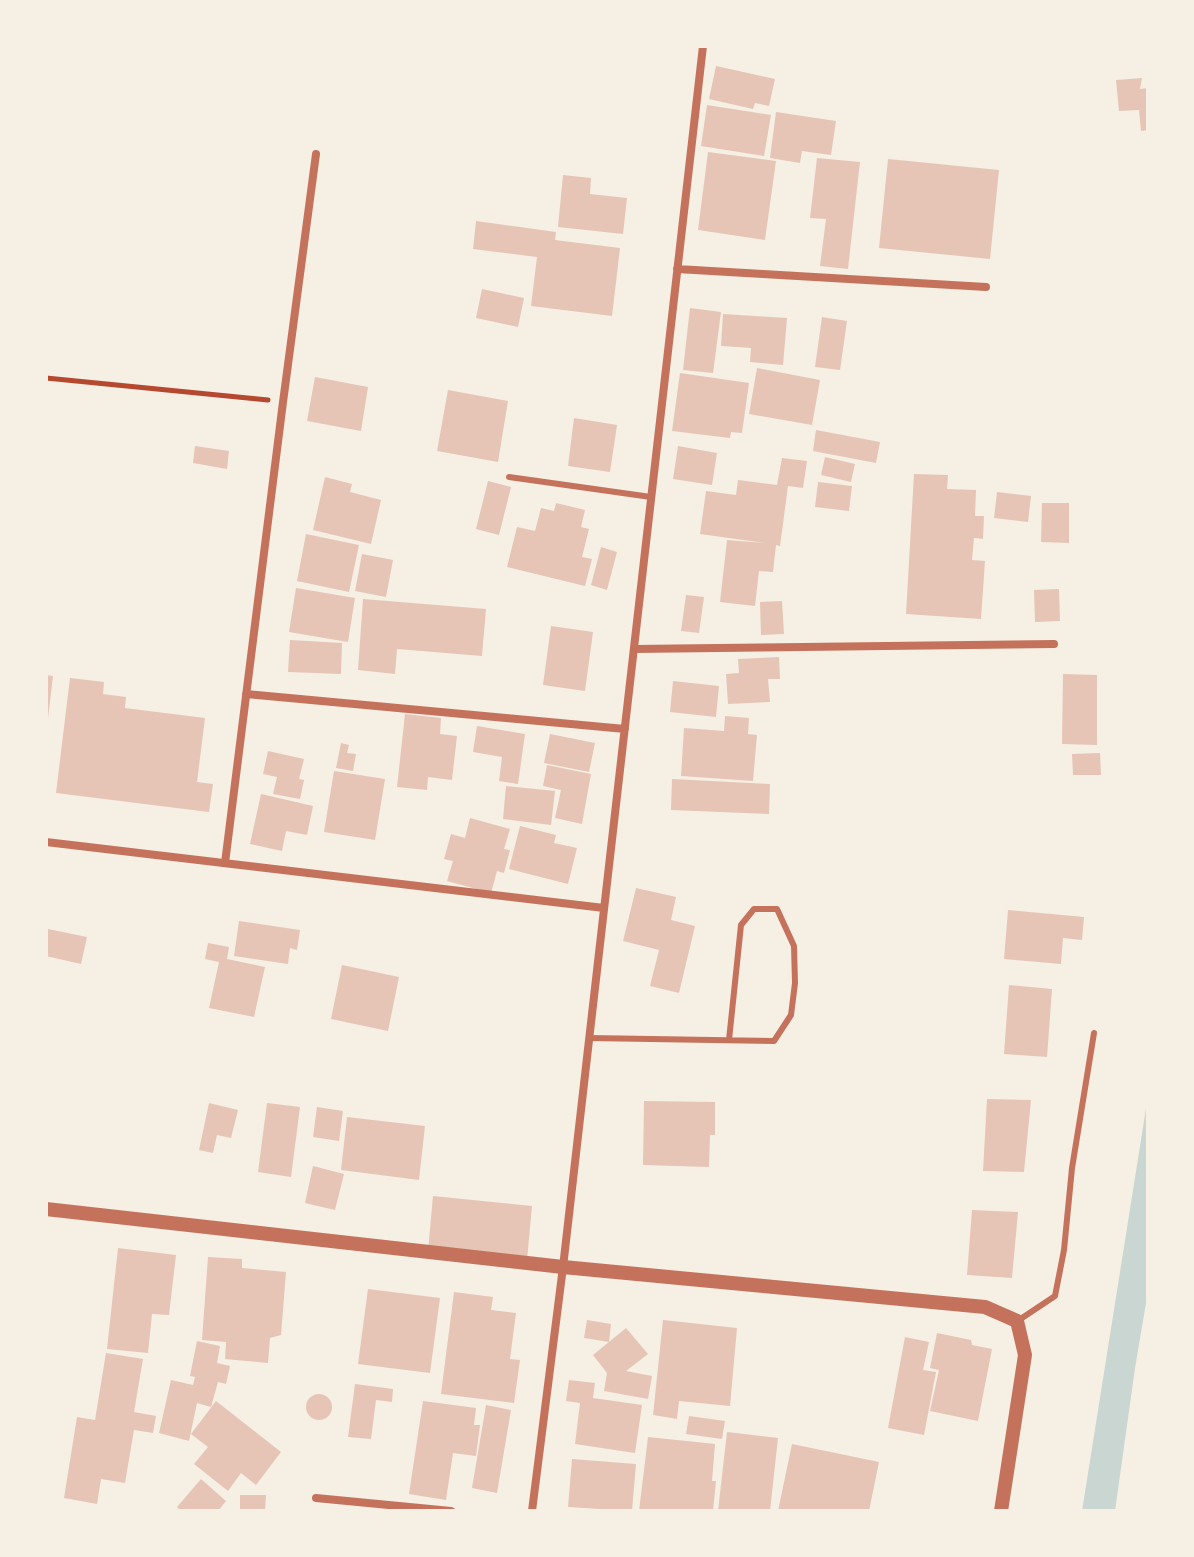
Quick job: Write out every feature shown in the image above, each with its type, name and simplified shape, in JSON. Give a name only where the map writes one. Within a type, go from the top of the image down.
[{"type":"street","points":[[532,1511],[563,1267],[703,46]]},
{"type":"street","points":[[225,863],[316,154]]},
{"type":"street","points":[[677,269],[986,287]]},
{"type":"street","points":[[634,649],[1054,644]]},
{"type":"street","points":[[246,694],[625,729]]},
{"type":"street","points":[[46,842],[604,908]]},
{"type":"street","points":[[46,1209],[563,1267],[985,1307],[1017,1321],[1025,1355],[1001,1511]]},
{"type":"street","points":[[316,1498],[451,1511]]},
{"type":"lane","points":[[509,477],[651,497]]},
{"type":"lane","points":[[589,1038],[774,1041],[791,1015],[795,983],[794,946],[777,909],[754,909],[741,925],[729,1040]]},
{"type":"lane","points":[[1017,1321],[1055,1296],[1094,1033]]},
{"type":"path","points":[[46,378],[283,402]]},
{"type":"shaded area","points":[[1148,1096],[1148,1291],[1115,1511],[1082,1511]]},
{"type":"building","points":[[716,66],[775,79],[769,106],[755,103],[753,109],[709,99]]},
{"type":"building","points":[[1142,78],[1140,89],[1148,88],[1148,130],[1141,131],[1139,110],[1119,111],[1116,80]]},
{"type":"building","points":[[707,105],[771,115],[764,156],[701,146]]},
{"type":"building","points":[[776,112],[836,121],[831,155],[802,151],[800,163],[770,158]]},
{"type":"building","points":[[708,152],[776,161],[765,240],[698,230]]},
{"type":"building","points":[[817,158],[860,162],[848,269],[820,266],[826,219],[810,218]]},
{"type":"building","points":[[888,159],[999,170],[990,259],[879,248]]},
{"type":"building","points":[[563,175],[591,178],[590,194],[627,198],[623,234],[558,227]]},
{"type":"building","points":[[476,221],[556,232],[555,240],[620,248],[612,316],[531,306],[537,257],[473,249]]},
{"type":"building","points":[[482,289],[524,298],[518,327],[476,318]]},
{"type":"building","points":[[690,308],[721,312],[713,373],[683,370]]},
{"type":"building","points":[[723,314],[787,318],[783,365],[750,362],[751,348],[721,346]]},
{"type":"building","points":[[822,317],[847,321],[840,370],[815,367]]},
{"type":"building","points":[[757,368],[820,380],[812,425],[749,414]]},
{"type":"building","points":[[680,373],[749,383],[742,433],[731,432],[730,438],[672,431]]},
{"type":"building","points":[[315,377],[368,387],[361,431],[307,421]]},
{"type":"building","points":[[448,390],[508,401],[498,462],[437,451]]},
{"type":"building","points":[[574,418],[617,425],[610,472],[568,466]]},
{"type":"building","points":[[816,430],[880,442],[876,463],[813,451]]},
{"type":"building","points":[[195,446],[229,451],[227,469],[193,463]]},
{"type":"building","points":[[678,446],[717,453],[712,485],[673,479]]},
{"type":"building","points":[[825,457],[855,464],[851,482],[821,475]]},
{"type":"building","points":[[782,458],[807,461],[803,488],[788,486],[780,546],[776,545],[773,572],[759,571],[755,606],[720,602],[727,540],[765,543],[700,534],[706,491],[736,495],[738,480],[777,485]]},
{"type":"building","points":[[914,474],[948,475],[947,489],[976,490],[975,516],[984,516],[983,539],[974,538],[972,560],[985,561],[981,619],[906,614]]},
{"type":"building","points":[[325,477],[352,484],[350,492],[381,500],[371,544],[313,530]]},
{"type":"building","points":[[488,481],[511,487],[499,535],[476,529]]},
{"type":"building","points":[[818,482],[852,486],[849,511],[815,507]]},
{"type":"building","points":[[997,492],[1031,496],[1028,522],[994,518]]},
{"type":"building","points":[[556,503],[585,510],[581,527],[589,529],[582,557],[592,559],[585,586],[507,567],[517,527],[535,531],[541,508],[554,511]]},
{"type":"building","points":[[1042,503],[1069,503],[1069,543],[1041,542]]},
{"type":"building","points":[[306,534],[359,545],[349,592],[297,581]]},
{"type":"building","points":[[601,547],[617,552],[607,590],[591,585]]},
{"type":"building","points":[[362,554],[393,560],[386,597],[355,591]]},
{"type":"building","points":[[296,588],[355,598],[348,642],[289,632]]},
{"type":"building","points":[[1059,589],[1060,621],[1035,622],[1034,590]]},
{"type":"building","points":[[686,595],[704,597],[699,633],[681,631]]},
{"type":"building","points":[[363,599],[486,609],[482,656],[397,649],[395,674],[358,670]]},
{"type":"building","points":[[782,601],[784,634],[761,635],[760,602]]},
{"type":"building","points":[[551,626],[593,632],[585,691],[543,685]]},
{"type":"building","points":[[290,640],[342,643],[341,674],[288,672]]},
{"type":"building","points":[[779,657],[780,679],[768,679],[770,702],[728,704],[726,674],[739,673],[738,659]]},
{"type":"building","points":[[1063,674],[1097,675],[1097,745],[1062,744]]},
{"type":"building","points":[[46,675],[53,676],[48,718],[46,718]]},
{"type":"building","points":[[70,678],[104,682],[103,694],[126,697],[125,708],[205,718],[197,782],[213,784],[209,812],[56,793]]},
{"type":"building","points":[[673,681],[719,686],[716,717],[670,712]]},
{"type":"building","points":[[405,714],[441,718],[440,734],[457,736],[452,780],[428,777],[427,790],[397,787]]},
{"type":"building","points":[[725,716],[749,718],[748,734],[757,735],[753,781],[681,776],[684,728],[724,731]]},
{"type":"building","points":[[477,726],[525,734],[518,784],[499,781],[502,757],[473,752]]},
{"type":"building","points":[[550,734],[595,743],[589,772],[544,763]]},
{"type":"building","points":[[341,743],[349,745],[347,753],[356,754],[353,771],[336,768]]},
{"type":"building","points":[[268,751],[304,759],[299,779],[304,780],[300,799],[273,794],[277,777],[263,774]]},
{"type":"building","points":[[1100,753],[1101,775],[1073,775],[1072,754]]},
{"type":"building","points":[[547,765],[591,774],[582,824],[555,818],[561,790],[543,786]]},
{"type":"building","points":[[334,771],[385,779],[375,840],[324,832]]},
{"type":"building","points":[[672,779],[770,784],[769,814],[671,810]]},
{"type":"building","points":[[506,786],[555,791],[551,825],[503,819]]},
{"type":"building","points":[[261,794],[313,806],[307,835],[286,831],[282,851],[250,844]]},
{"type":"building","points":[[470,818],[510,829],[504,849],[510,850],[504,873],[497,871],[491,893],[447,881],[453,861],[444,859],[451,834],[465,838]]},
{"type":"building","points":[[520,826],[556,835],[554,843],[577,848],[568,884],[509,869]]},
{"type":"building","points":[[636,888],[676,897],[671,920],[695,926],[679,993],[650,986],[659,950],[623,941]]},
{"type":"building","points":[[1008,910],[1084,917],[1082,940],[1063,938],[1061,964],[1004,959]]},
{"type":"building","points":[[239,921],[300,930],[297,950],[290,948],[288,964],[234,956]]},
{"type":"building","points":[[48,929],[87,937],[81,964],[46,956]]},
{"type":"building","points":[[208,943],[229,947],[227,959],[265,967],[254,1017],[209,1008],[219,962],[205,959]]},
{"type":"building","points":[[342,965],[399,977],[388,1031],[331,1019]]},
{"type":"building","points":[[1009,985],[1052,989],[1047,1057],[1004,1054]]},
{"type":"building","points":[[987,1099],[1031,1100],[1024,1172],[983,1171]]},
{"type":"building","points":[[644,1101],[715,1102],[715,1135],[710,1135],[709,1167],[643,1165]]},
{"type":"building","points":[[209,1103],[238,1110],[231,1138],[217,1135],[213,1153],[199,1150]]},
{"type":"building","points":[[267,1103],[300,1107],[291,1177],[258,1172]]},
{"type":"building","points":[[317,1107],[343,1111],[339,1141],[313,1137]]},
{"type":"building","points":[[347,1117],[425,1126],[419,1180],[341,1170]]},
{"type":"building","points":[[313,1166],[344,1174],[335,1210],[305,1203]]},
{"type":"building","points":[[433,1196],[532,1206],[527,1260],[428,1251]]},
{"type":"building","points":[[972,1210],[1018,1212],[1012,1278],[967,1275]]},
{"type":"building","points":[[118,1248],[176,1255],[169,1315],[152,1314],[148,1353],[107,1349]]},
{"type":"building","points":[[208,1257],[242,1259],[242,1268],[286,1272],[281,1335],[270,1338],[268,1363],[225,1359],[226,1342],[202,1340]]},
{"type":"building","points":[[368,1289],[440,1298],[430,1373],[358,1364]]},
{"type":"building","points":[[454,1292],[493,1297],[491,1310],[516,1313],[510,1359],[520,1360],[514,1403],[441,1394]]},
{"type":"building","points":[[587,1320],[611,1324],[609,1342],[584,1338]]},
{"type":"building","points":[[663,1320],[737,1328],[730,1406],[679,1401],[677,1419],[653,1415]]},
{"type":"building","points":[[626,1328],[648,1354],[626,1371],[652,1376],[648,1399],[604,1391],[607,1373],[593,1355]]},
{"type":"building","points":[[937,1333],[971,1340],[972,1345],[992,1349],[978,1421],[930,1411],[939,1370],[930,1368]]},
{"type":"building","points":[[905,1337],[929,1342],[923,1370],[936,1372],[924,1435],[888,1428]]},
{"type":"building","points":[[197,1341],[220,1346],[217,1363],[230,1366],[226,1384],[218,1382],[211,1407],[197,1403],[189,1441],[159,1433],[171,1380],[193,1385],[195,1377],[190,1376]]},
{"type":"building","points":[[106,1353],[143,1359],[134,1412],[156,1416],[153,1433],[134,1430],[125,1483],[101,1479],[97,1504],[64,1498],[77,1417],[95,1420]]},
{"type":"building","points":[[569,1380],[595,1383],[593,1398],[642,1405],[635,1453],[575,1444],[580,1403],[566,1401]]},
{"type":"building","points":[[355,1384],[393,1389],[392,1402],[376,1400],[371,1439],[348,1437]]},
{"type":"building","points":[[319,1394],[328,1398],[332,1407],[328,1416],[319,1420],[310,1416],[306,1407],[310,1398]]},
{"type":"building","points":[[216,1401],[281,1452],[256,1485],[241,1473],[228,1491],[194,1464],[208,1447],[191,1434]]},
{"type":"building","points":[[423,1401],[476,1408],[474,1425],[480,1425],[476,1456],[453,1453],[446,1500],[409,1494]]},
{"type":"building","points":[[486,1405],[511,1410],[497,1493],[472,1488]]},
{"type":"building","points":[[689,1416],[725,1421],[722,1439],[686,1434]]},
{"type":"building","points":[[727,1432],[778,1438],[770,1511],[718,1511]]},
{"type":"building","points":[[648,1437],[715,1444],[713,1511],[639,1511]]},
{"type":"building","points":[[792,1444],[879,1462],[869,1511],[778,1511]]},
{"type":"building","points":[[572,1459],[636,1464],[632,1511],[568,1507]]},
{"type":"building","points":[[201,1479],[226,1501],[218,1511],[181,1511],[177,1507]]},
{"type":"building","points":[[240,1495],[266,1495],[265,1511],[240,1511]]}]
